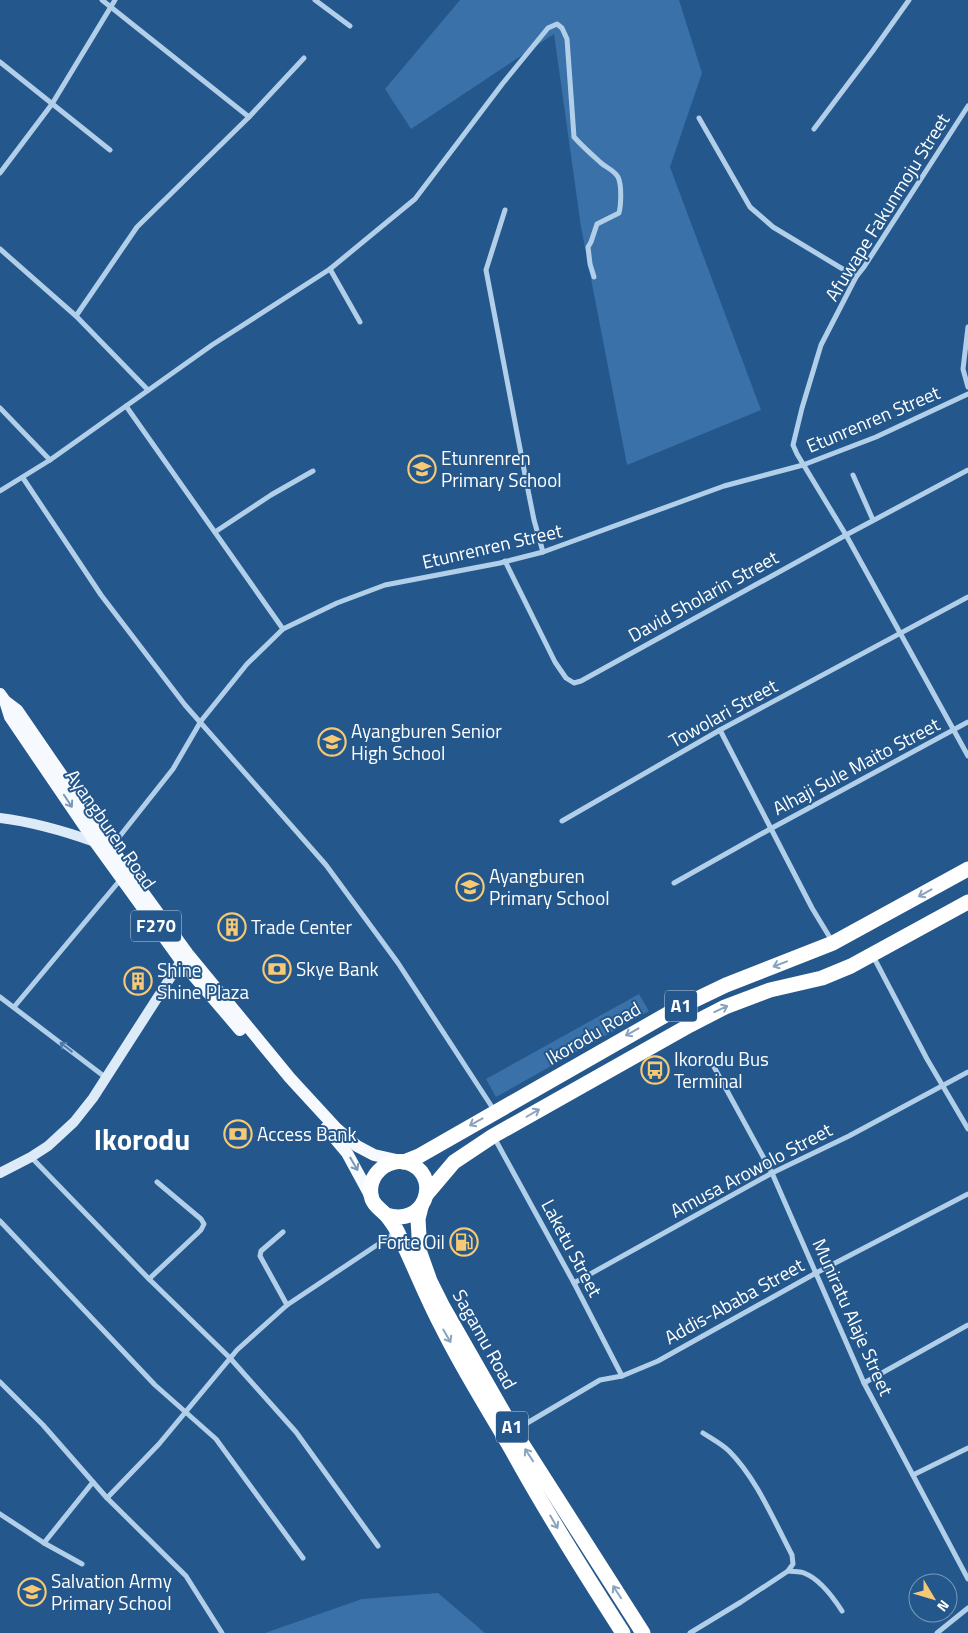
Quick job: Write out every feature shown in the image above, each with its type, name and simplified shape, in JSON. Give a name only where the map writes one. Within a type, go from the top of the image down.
[{"type":"highway","name":"Ikorodu Road","points":[[404,1162],[419,1156],[678,1008],[726,986],[833,943],[968,869]]},
{"type":"highway","name":"A1","points":[[424,1201],[454,1162],[493,1136],[690,1025],[725,1007],[770,990],[822,978],[872,954],[968,902]]},
{"type":"highway","points":[[404,1162],[413,1165],[423,1176],[426,1185],[424,1201],[414,1213],[405,1217],[395,1217],[386,1214],[375,1205],[370,1189],[372,1179],[377,1171],[385,1165],[404,1162]]},
{"type":"highway","name":"Sagamu Road","points":[[424,1201],[418,1219],[420,1253],[430,1281],[514,1431],[643,1633]]},
{"type":"highway","name":"Sagamu Road","points":[[386,1214],[398,1231],[443,1329],[579,1565],[622,1633]]},
{"type":"highway","points":[[579,1565],[594,1556]]},
{"type":"main road","name":"Ayangburen Road","points":[[2,698],[10,717],[181,961],[284,1083],[334,1130]]},
{"type":"main road","name":"Ayangburen Road","points":[[2,698],[17,710],[188,954],[334,1130]]},
{"type":"main road","points":[[0,818],[31,822],[96,842]]},
{"type":"main road","points":[[0,1172],[31,1158],[48,1146],[74,1122],[93,1098],[181,961]]},
{"type":"main road","name":"F270","points":[[334,1130],[374,1155],[404,1162]]},
{"type":"main road","name":"F270","points":[[334,1130],[372,1199]]},
{"type":"street","points":[[102,0],[248,117]]},
{"type":"street","points":[[0,173],[52,104],[115,0]]},
{"type":"street","points":[[315,0],[350,26]]},
{"type":"street","points":[[814,129],[909,0]]},
{"type":"street","points":[[0,491],[50,460],[212,345],[330,269],[415,199],[503,82],[548,28],[557,24],[562,28],[567,39],[574,137],[618,177],[619,182],[621,204],[619,212],[597,224],[588,247],[594,277]]},
{"type":"street","points":[[76,316],[137,227],[248,117],[304,58]]},
{"type":"street","points":[[0,62],[110,150]]},
{"type":"street","name":"Afuwape Fakunmoju Street","points":[[968,106],[856,277],[821,345],[802,408],[794,444],[796,454],[846,535],[968,756]]},
{"type":"street","points":[[699,118],[750,207],[774,227],[856,277]]},
{"type":"street","points":[[505,210],[486,270],[534,520],[543,552]]},
{"type":"street","points":[[0,249],[76,316],[148,390]]},
{"type":"street","points":[[330,269],[360,322]]},
{"type":"street","points":[[968,327],[963,369],[968,387]]},
{"type":"street","name":"Etunrenren Street","points":[[112,846],[173,769],[201,721],[247,664],[283,629],[337,603],[385,585],[543,552],[724,486],[803,465],[876,437],[968,394]]},
{"type":"street","points":[[126,406],[283,629]]},
{"type":"street","points":[[0,408],[50,460]]},
{"type":"street","name":"David Sholarin Street","points":[[505,561],[555,662],[566,678],[574,682],[581,681],[873,520],[968,470]]},
{"type":"street","points":[[215,532],[271,495],[313,471]]},
{"type":"street","points":[[853,475],[873,520]]},
{"type":"street","points":[[23,478],[101,595],[185,705],[326,865],[434,1015],[496,1111]]},
{"type":"street","name":"Towolari Street","points":[[562,821],[720,730],[968,597]]},
{"type":"street","name":"Alhaji Sule Maito Street","points":[[674,883],[968,722]]},
{"type":"street","points":[[720,730],[812,908],[833,943]]},
{"type":"street","points":[[14,1007],[122,878]]},
{"type":"street","points":[[872,954],[906,1021],[968,1129]]},
{"type":"street","points":[[0,997],[105,1077]]},
{"type":"street","name":"Muniratu Alaje Street","points":[[713,1065],[772,1173],[864,1383],[968,1579]]},
{"type":"street","name":"Amusa Arowolo Street","points":[[574,1283],[772,1173],[849,1136],[968,1072]]},
{"type":"street","name":"Laketu Street","points":[[493,1136],[574,1283],[622,1376]]},
{"type":"street","points":[[31,1158],[149,1279],[230,1358],[296,1432],[378,1546]]},
{"type":"street","points":[[149,1279],[202,1230],[204,1224],[201,1219],[156,1182]]},
{"type":"street","name":"Addis-Ababa Street","points":[[514,1431],[600,1380],[622,1376],[658,1361],[816,1273],[968,1194]]},
{"type":"street","points":[[0,1221],[155,1385],[216,1439],[303,1558]]},
{"type":"street","points":[[107,1498],[159,1444],[237,1350],[287,1305],[398,1231]]},
{"type":"street","points":[[283,1232],[261,1251],[260,1256],[287,1305]]},
{"type":"street","points":[[864,1383],[968,1324]]},
{"type":"street","points":[[0,1382],[43,1425],[107,1498],[186,1576],[222,1633]]},
{"type":"street","points":[[690,1633],[788,1571],[793,1564],[792,1555],[764,1500],[738,1462],[728,1450],[703,1434]]},
{"type":"street","points":[[913,1475],[968,1448]]},
{"type":"street","points":[[44,1543],[93,1482]]},
{"type":"street","points":[[0,1514],[44,1543],[82,1564]]},
{"type":"street","points":[[788,1571],[803,1572],[814,1579],[832,1597],[842,1611]]},
{"type":"street","points":[[937,1633],[968,1608]]},
{"type":"shaded area","points":[[460,0],[679,0],[702,73],[670,167],[761,410],[627,465],[581,227],[554,34],[411,129],[385,89]]},
{"type":"shaded area","points":[[639,994],[649,1011],[496,1097],[486,1079]]},
{"type":"shaded area","points":[[438,1593],[485,1633],[265,1633],[362,1599]]},
{"type":"place","name":"Etunrenren Primary School","points":[[422,469]]},
{"type":"place","name":"Ayangburen Senior High School","points":[[332,742]]},
{"type":"place","name":"Ayangburen Primary School","points":[[470,887]]},
{"type":"place","name":"Trade Center","points":[[232,927]]},
{"type":"place","name":"Skye Bank","points":[[277,969]]},
{"type":"place","name":"Shine Shine Plaza","points":[[138,981]]},
{"type":"place","name":"Ikorodu Bus Terminal","points":[[655,1070]]},
{"type":"place","name":"Access Bank","points":[[238,1134]]},
{"type":"place","name":"Forte Oil","points":[[464,1242]]},
{"type":"place","name":"Salvation Army Primary School","points":[[32,1592]]},
{"type":"district","name":"Ikorodu","points":[[142,1140]]}]
